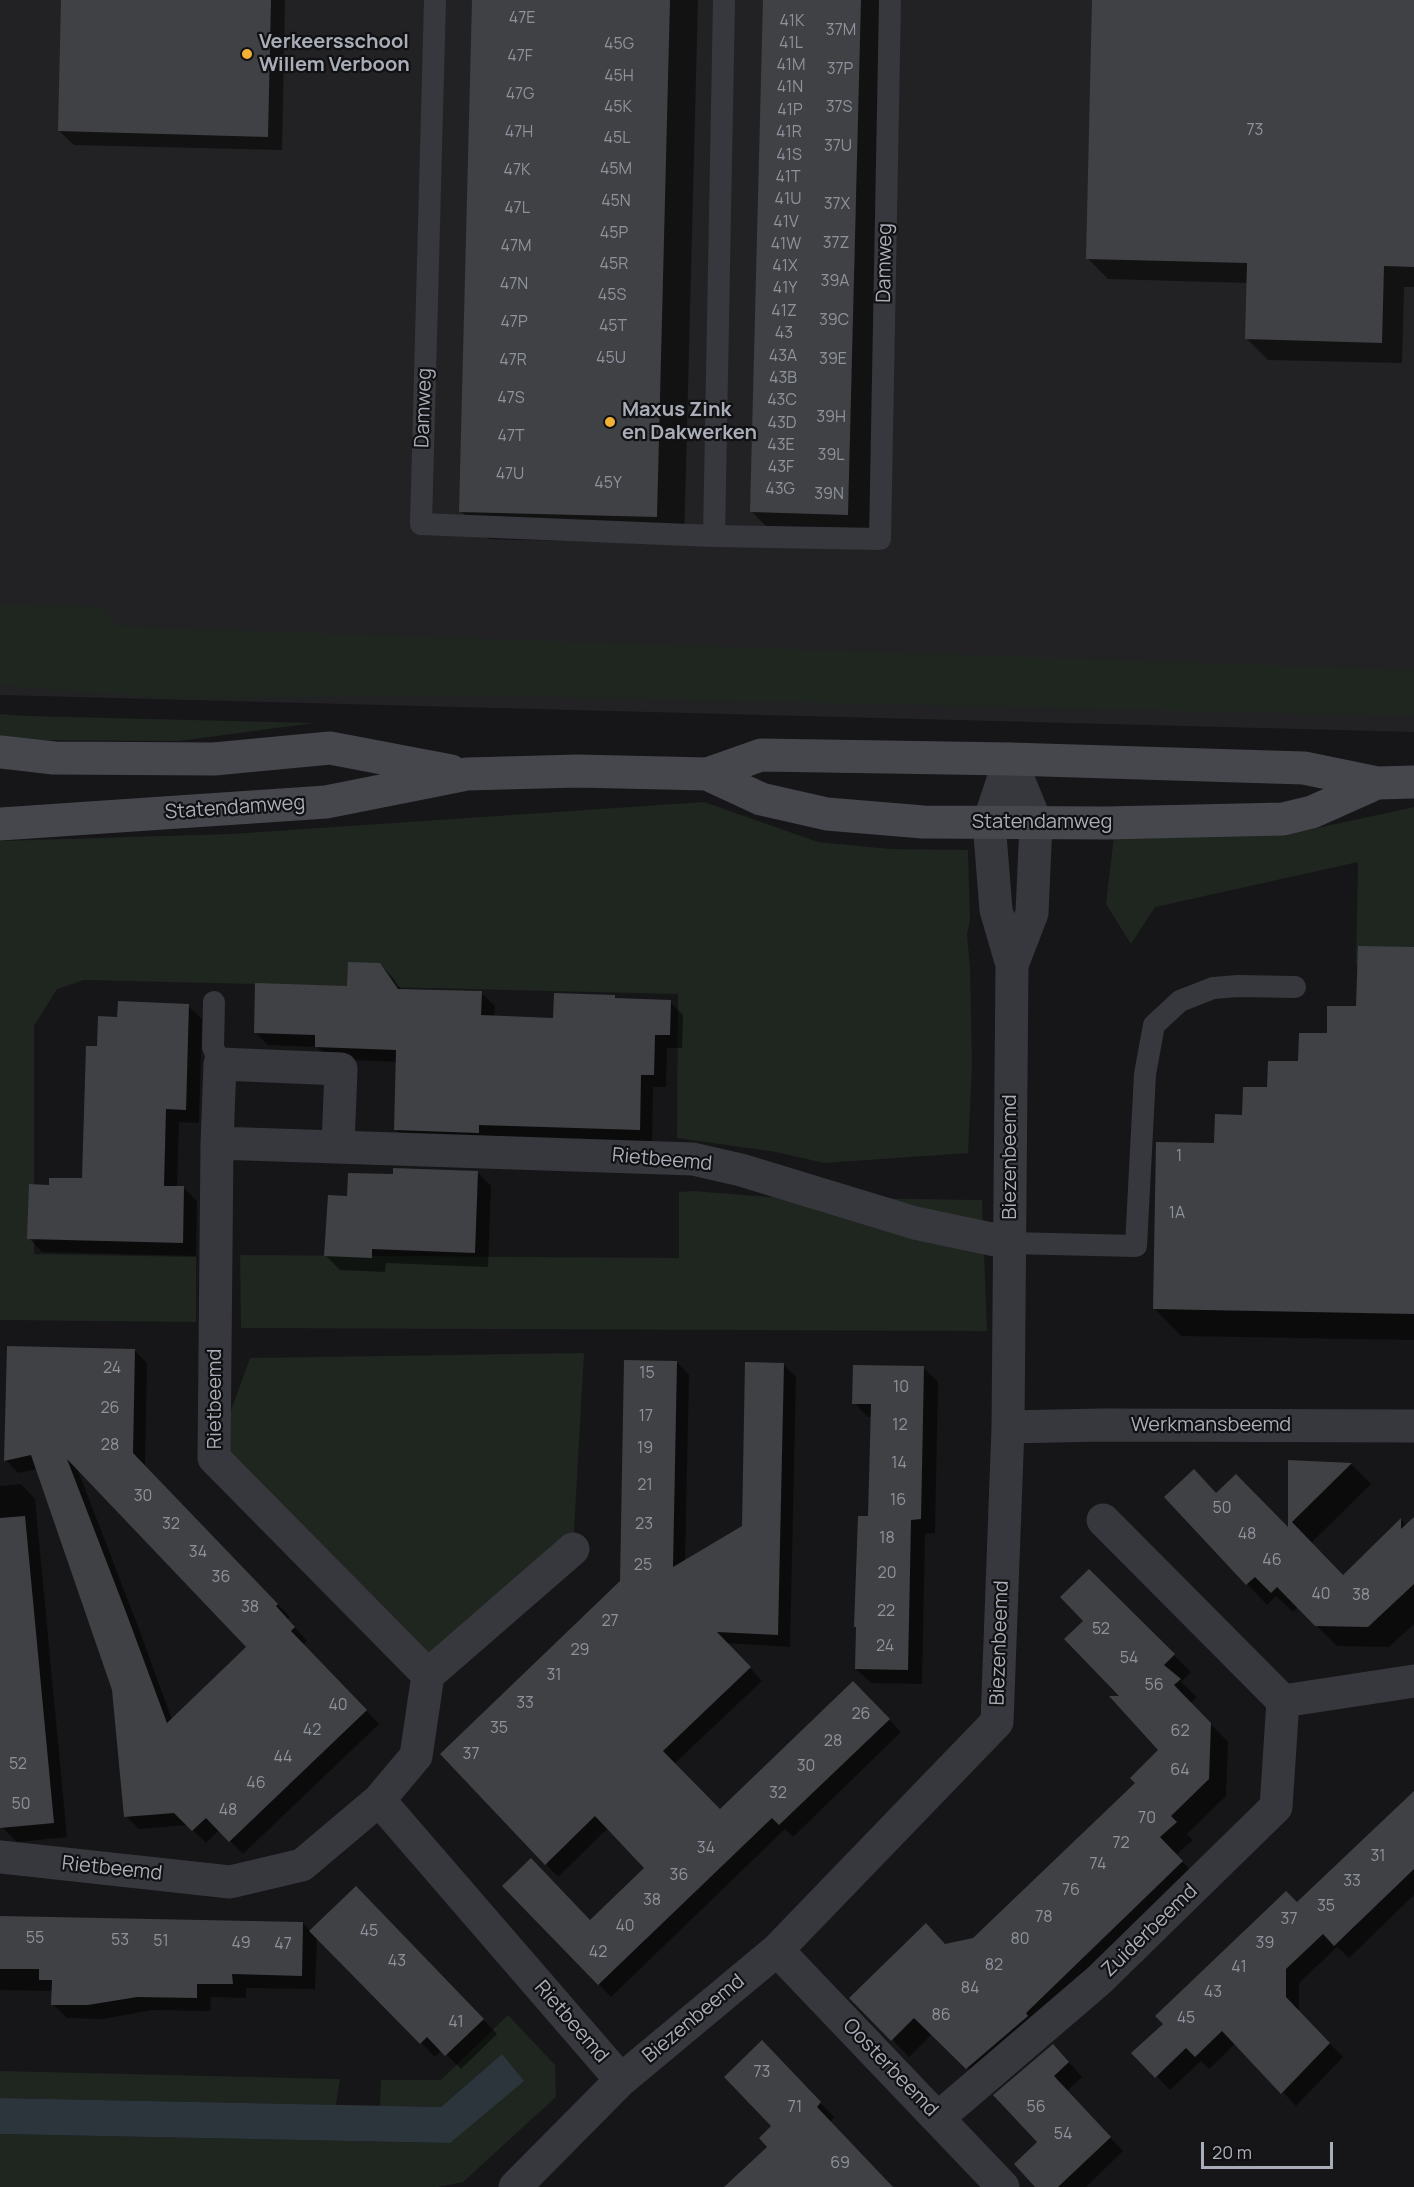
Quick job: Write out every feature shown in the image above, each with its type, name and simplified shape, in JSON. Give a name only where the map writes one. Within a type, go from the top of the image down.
[{"type":"main road","name":"Statendamweg","points":[[0,752],[54,758],[214,759],[330,748],[468,774]]},
{"type":"main road","name":"Statendamweg","points":[[0,824],[326,802],[468,774],[578,771],[707,774],[761,755],[1010,759],[1304,768],[1377,783],[1414,782]]},
{"type":"main road","name":"Statendamweg","points":[[707,774],[761,799],[827,814],[922,822],[1282,819],[1312,812],[1377,783]]},
{"type":"street","name":"Biezenbeemd","points":[[516,2187],[621,2080],[777,1950],[997,1722],[1008,1427],[1012,965],[996,910],[989,822],[1010,759]]},
{"type":"street","name":"Biezenbeemd","points":[[1010,759],[1036,822],[1032,913],[1012,965]]},
{"type":"street","name":"Rietbeemd","points":[[0,1857],[230,1882],[302,1865],[380,1800],[416,1756],[428,1675],[214,1458],[220,1064]]},
{"type":"street","points":[[220,1064],[341,1069],[338,1146]]},
{"type":"street","name":"Rietbeemd","points":[[217,1143],[693,1159],[741,1170],[915,1223],[1010,1243]]},
{"type":"street","name":"Werkmansbeemd","points":[[1008,1427],[1414,1426]]},
{"type":"street","points":[[1103,1520],[1283,1701],[1414,1682]]},
{"type":"street","points":[[428,1675],[573,1549]]},
{"type":"street","name":"Zuiderbeemd","points":[[938,2118],[1099,1980],[1276,1807],[1283,1701]]},
{"type":"street","name":"Rietbeemd","points":[[380,1800],[621,2080]]},
{"type":"street","name":"Oosterbeemd","points":[[777,1950],[1003,2187]]},
{"type":"lane","name":"Damweg","points":[[435,0],[421,524],[714,536],[880,539],[890,0]]},
{"type":"lane","points":[[714,536],[724,0]]},
{"type":"lane","points":[[1010,1243],[1136,1246],[1145,1074],[1154,1025],[1180,1001],[1213,988],[1295,987]]},
{"type":"lane","points":[[214,1002],[213,1047],[220,1064]]},
{"type":"shaded area","points":[[0,0],[1414,0],[1414,732],[0,695]]},
{"type":"shaded area","points":[[0,604],[99,607],[120,626],[1414,670],[1414,716],[515,696],[161,698],[0,685]]},
{"type":"shaded area","points":[[0,714],[314,723],[179,741],[12,740],[0,739]]},
{"type":"shaded area","points":[[704,802],[818,842],[890,849],[968,850],[970,920],[967,935],[972,1064],[968,1153],[824,1163],[776,1152],[677,1138],[678,994],[84,980],[57,989],[34,1026],[34,1254],[196,1257],[196,1322],[0,1320],[0,841],[231,834]]},
{"type":"shaded area","points":[[1414,807],[1414,963],[1356,964],[1358,862],[1155,907],[1131,944],[1106,904],[1114,836],[1308,830]]},
{"type":"shaded area","points":[[679,1192],[769,1197],[982,1200],[987,1331],[241,1328],[240,1255],[679,1258]]},
{"type":"shaded area","points":[[584,1353],[573,1549],[428,1675],[214,1458],[250,1358]]},
{"type":"shaded area","points":[[508,2015],[555,2065],[556,2097],[463,2182],[438,2187],[0,2187],[0,2134],[450,2143],[502,2054],[441,2107],[380,2106],[381,2080],[441,2080]]},
{"type":"shaded area","points":[[502,2054],[524,2081],[450,2143],[0,2134],[0,2098],[441,2107]]},
{"type":"shaded area","points":[[0,2071],[340,2079],[336,2105],[0,2098]]},
{"type":"building","points":[[61,0],[271,0],[268,137],[58,131]]},
{"type":"building","points":[[472,0],[670,0],[657,517],[459,512]]},
{"type":"building","points":[[763,0],[861,0],[848,515],[750,512]]},
{"type":"building","points":[[1092,0],[1414,0],[1414,267],[1384,266],[1382,343],[1245,339],[1247,263],[1086,259]]},
{"type":"building","points":[[1358,946],[1414,947],[1414,1314],[1153,1309],[1156,1142],[1214,1143],[1215,1114],[1242,1115],[1243,1087],[1267,1087],[1268,1061],[1298,1061],[1299,1033],[1327,1033],[1327,1006],[1356,1006]]},
{"type":"building","points":[[348,962],[380,963],[398,989],[482,991],[481,1015],[553,1018],[554,993],[671,1000],[670,1035],[655,1035],[654,1075],[641,1075],[640,1130],[479,1125],[479,1133],[394,1130],[396,1050],[315,1047],[315,1035],[254,1033],[255,983],[347,986]]},
{"type":"building","points":[[118,1001],[189,1004],[186,1110],[166,1109],[164,1186],[184,1186],[183,1243],[27,1239],[29,1184],[49,1185],[49,1178],[82,1178],[86,1046],[97,1046],[98,1016],[117,1017]]},
{"type":"building","points":[[393,1168],[478,1171],[475,1253],[372,1249],[372,1258],[324,1256],[328,1195],[347,1196],[348,1173],[393,1174]]},
{"type":"building","points":[[7,1346],[135,1349],[133,1453],[278,1604],[276,1606],[295,1627],[291,1631],[367,1710],[229,1842],[206,1818],[192,1831],[174,1813],[124,1817],[112,1690],[31,1455],[4,1461]],"holes":[[[67,1459],[246,1647],[167,1723]]]},
{"type":"building","points":[[624,1360],[677,1361],[673,1567],[742,1526],[745,1362],[784,1363],[778,1635],[717,1632],[751,1667],[663,1751],[720,1809],[853,1681],[890,1719],[779,1825],[772,1818],[598,1985],[502,1886],[531,1858],[590,1920],[644,1868],[595,1816],[545,1865],[440,1754],[620,1581]]},
{"type":"building","points":[[853,1365],[924,1366],[921,1519],[911,1520],[908,1670],[855,1669],[856,1627],[854,1627],[858,1516],[868,1516],[871,1404],[852,1404]]},
{"type":"building","points":[[1288,1460],[1352,1463],[1292,1522],[1343,1575],[1401,1518],[1401,1529],[1414,1517],[1414,1584],[1368,1627],[1315,1626],[1277,1587],[1271,1593],[1255,1577],[1246,1585],[1164,1497],[1194,1469],[1216,1493],[1236,1474],[1288,1527]]},
{"type":"building","points":[[25,1516],[54,1823],[0,1828],[0,1518]]},
{"type":"building","points":[[1089,1569],[1175,1654],[1164,1665],[1181,1679],[1174,1685],[1211,1723],[1209,1779],[1171,1816],[1177,1822],[1160,1837],[1183,1861],[1026,2013],[1028,2016],[966,2069],[914,2018],[891,2041],[849,1998],[926,1923],[945,1944],[973,1938],[1135,1783],[1130,1778],[1158,1750],[1109,1696],[1119,1696],[1064,1639],[1083,1621],[1060,1597]]},
{"type":"building","points":[[1414,1791],[1414,1869],[1334,1946],[1323,1934],[1286,1969],[1286,1997],[1330,2043],[1281,2094],[1222,2031],[1195,2057],[1186,2048],[1155,2078],[1131,2053],[1163,2024],[1155,2016],[1286,1891],[1297,1902]]},
{"type":"building","points":[[356,1886],[484,2019],[445,2056],[427,2037],[420,2044],[309,1931]]},
{"type":"building","points":[[0,1916],[303,1922],[302,1976],[232,1974],[233,1984],[197,1984],[197,1998],[137,1997],[88,2005],[51,2005],[52,1980],[39,1980],[39,1969],[0,1969]]},
{"type":"building","points":[[762,2040],[821,2102],[817,2107],[893,2187],[724,2187],[767,2147],[759,2138],[771,2126],[724,2077]]},
{"type":"building","points":[[1053,2044],[1069,2062],[1054,2076],[1111,2137],[1058,2187],[1035,2187],[1014,2164],[1037,2142],[993,2095]]},
{"type":"place","name":"Verkeersschool Willem Verboon","points":[[247,54]]},
{"type":"place","name":"Maxus Zink en Dakwerken","points":[[610,422]]}]
